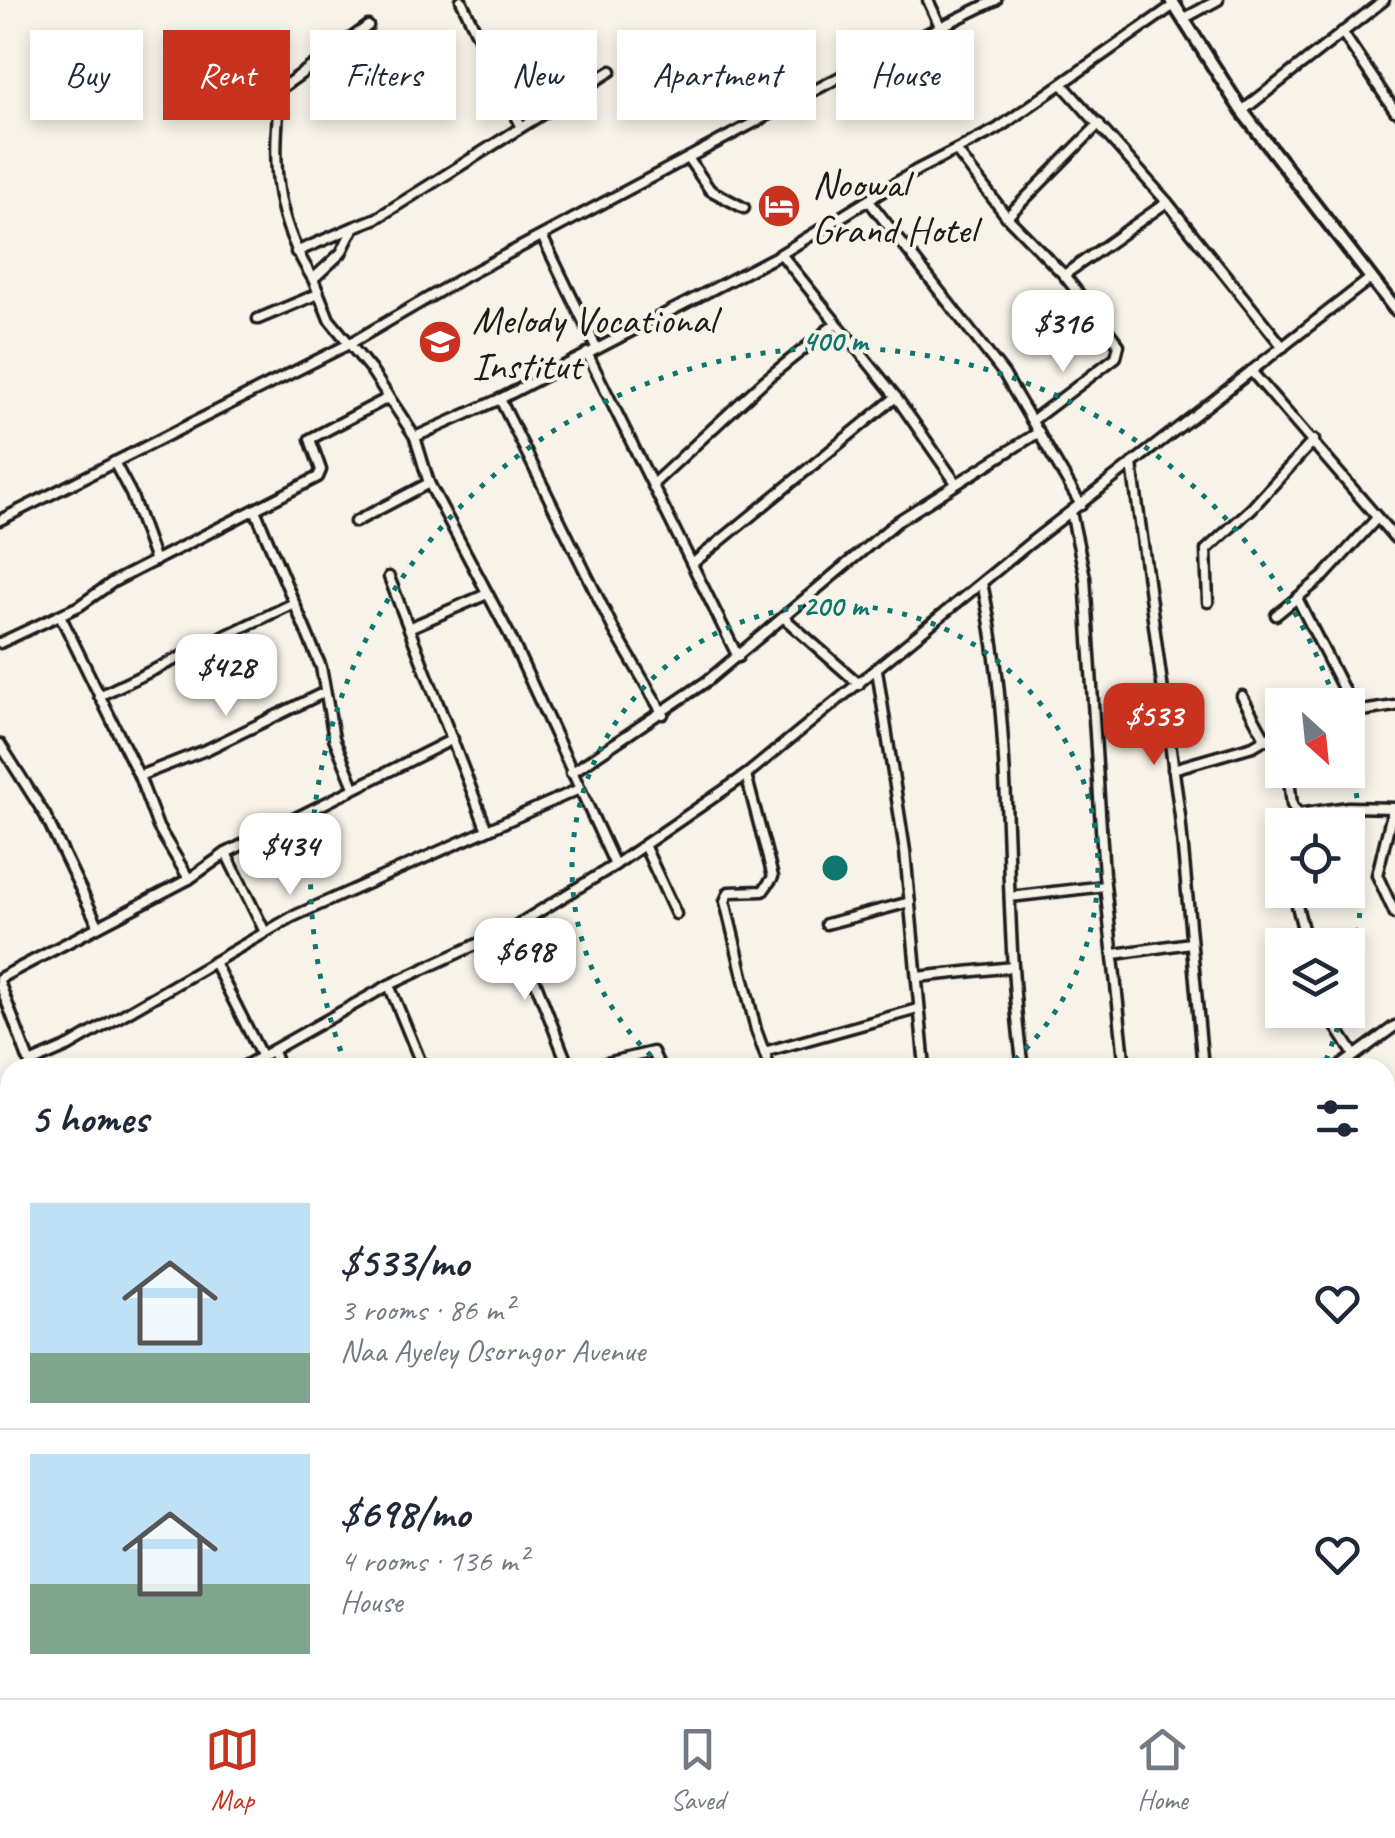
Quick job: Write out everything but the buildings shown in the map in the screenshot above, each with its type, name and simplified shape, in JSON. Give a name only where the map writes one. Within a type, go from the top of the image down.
[{"type":"street","points":[[461,0],[521,126]]},
{"type":"street","points":[[928,0],[940,26]]},
{"type":"street","points":[[0,520],[351,343],[688,158],[996,0]]},
{"type":"street","points":[[1183,20],[1218,0]]},
{"type":"street","points":[[1242,111],[1384,0]]},
{"type":"street","points":[[415,437],[500,399],[781,254],[918,170],[958,153],[1063,85],[1172,2],[1242,111],[1395,310]]},
{"type":"street","points":[[368,26],[280,89],[277,192],[283,221],[296,252],[314,279],[329,320],[351,343],[415,437],[429,483],[487,594],[615,865]]},
{"type":"street","points":[[1342,32],[1395,111]]},
{"type":"street","points":[[296,252],[377,218],[611,71]]},
{"type":"street","points":[[1063,85],[1167,202],[1284,347]]},
{"type":"street","points":[[1006,217],[1100,124]]},
{"type":"street","points":[[958,153],[1006,217],[1064,275],[1108,328],[1119,352],[1033,420]]},
{"type":"street","points":[[688,158],[710,190],[744,208]]},
{"type":"street","points":[[869,201],[964,320],[1033,420],[1081,505]]},
{"type":"street","points":[[1064,275],[1167,202]]},
{"type":"street","points":[[314,279],[341,253],[354,227]]},
{"type":"street","points":[[542,236],[596,347]]},
{"type":"street","points":[[781,254],[896,398],[956,483]]},
{"type":"street","points":[[214,962],[262,1057],[389,985],[514,927],[615,865],[746,775],[1071,512],[1371,278]]},
{"type":"street","points":[[258,319],[318,294]]},
{"type":"street","points":[[654,483],[764,380],[835,324]]},
{"type":"street","points":[[587,353],[738,657]]},
{"type":"street","points":[[1251,372],[1314,440],[1395,538]]},
{"type":"street","points":[[0,644],[318,477],[321,470],[310,446],[313,437],[388,398]]},
{"type":"street","points":[[692,564],[896,398]]},
{"type":"street","points":[[500,399],[614,630],[663,714]]},
{"type":"street","points":[[571,773],[663,714],[738,657],[898,520],[1040,432]]},
{"type":"street","points":[[1208,602],[1206,550],[1252,508],[1314,440]]},
{"type":"street","points":[[114,462],[131,494],[154,561]]},
{"type":"street","points":[[1132,464],[1174,770],[1202,1058]]},
{"type":"street","points":[[355,522],[429,483]]},
{"type":"street","points":[[256,512],[322,667],[339,756],[354,787]]},
{"type":"street","points":[[1071,512],[1084,577],[1105,886],[1124,1058]]},
{"type":"street","points":[[1276,615],[1298,600],[1378,518]]},
{"type":"street","points":[[390,577],[487,830]]},
{"type":"street","points":[[982,583],[994,642],[1022,1058]]},
{"type":"street","points":[[411,627],[487,594]]},
{"type":"street","points":[[1298,600],[1340,688]]},
{"type":"street","points":[[99,696],[294,603]]},
{"type":"street","points":[[60,615],[139,776],[158,827],[189,879]]},
{"type":"street","points":[[784,618],[860,684]]},
{"type":"street","points":[[878,670],[910,902],[923,1058]]},
{"type":"street","points":[[139,776],[208,749],[326,692]]},
{"type":"street","points":[[1242,696],[1265,738]]},
{"type":"street","points":[[1365,711],[1391,708],[1395,718]]},
{"type":"street","points":[[27,1058],[0,981],[97,923],[189,879],[226,853],[453,738]]},
{"type":"street","points":[[1174,770],[1265,740]]},
{"type":"street","points":[[0,744],[45,815],[97,923]]},
{"type":"street","points":[[746,775],[774,877],[763,891],[729,892],[725,901],[766,1058]]},
{"type":"street","points":[[1290,788],[1292,805],[1298,814],[1348,806],[1394,809],[1377,875],[1395,914]]},
{"type":"street","points":[[44,1058],[265,932],[577,790]]},
{"type":"street","points":[[644,845],[676,914]]},
{"type":"street","points":[[226,853],[265,932]]},
{"type":"street","points":[[1010,897],[1105,886]]},
{"type":"street","points":[[826,924],[910,902]]},
{"type":"street","points":[[514,927],[565,1058]]},
{"type":"street","points":[[1115,954],[1190,943]]},
{"type":"street","points":[[918,977],[1013,967]]},
{"type":"street","points":[[389,985],[419,1058]]},
{"type":"street","points":[[764,1052],[918,1009]]},
{"type":"street","points":[[1348,1058],[1395,1026]]},
{"type":"street","points":[[1337,1028],[1353,1053]]},
{"type":"street","points":[[273,1052],[276,1058]]},
{"type":"street","points":[[628,1058],[654,1052],[656,1058]]},
{"type":"place","name":"Noowal Grand Hotel","points":[[779,206]]},
{"type":"place","name":"Melody Vocational Institut","points":[[440,342]]}]
